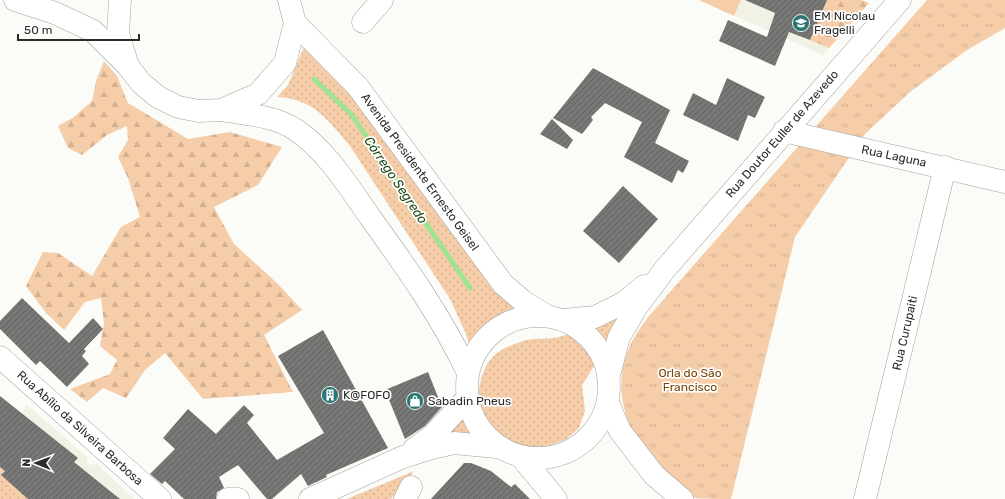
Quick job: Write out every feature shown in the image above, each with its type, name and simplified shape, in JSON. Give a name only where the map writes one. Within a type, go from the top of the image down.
[{"type":"main road","points":[[15,0],[54,13],[93,31],[128,66],[141,83],[158,97],[171,104],[199,111],[221,110],[262,116],[295,129],[318,147],[422,290],[450,334],[467,371],[467,400],[477,426],[496,446]]},
{"type":"main road","points":[[120,0],[118,34],[128,66]]},
{"type":"main road","points":[[221,110],[258,94],[285,63],[295,23],[289,0]]},
{"type":"main road","points":[[363,22],[382,0]]},
{"type":"main road","name":"Rua Doutor Euller de Azevedo","points":[[609,375],[619,337],[636,308],[665,269],[900,0]]},
{"type":"main road","name":"Avenida Presidente Ernesto Geisel","points":[[295,23],[358,87],[503,284],[524,302],[580,328],[599,348],[609,375]]},
{"type":"main road","name":"Rua Laguna","points":[[784,132],[945,167],[1005,182]]},
{"type":"main road","name":"Rua Curupaiti","points":[[865,499],[945,167]]},
{"type":"main road","name":"Rua Doutor Euller de Azevedo","points":[[467,371],[479,345],[499,326],[526,315],[556,318],[595,317],[625,302],[665,269]]},
{"type":"main road","name":"Rua Abílio da Silveira Barbosa","points":[[0,357],[160,499]]},
{"type":"main road","points":[[310,499],[403,457],[454,442],[496,446],[522,458],[550,458],[576,448],[597,429],[608,403],[609,375]]},
{"type":"main road","points":[[403,457],[433,435],[467,400]]},
{"type":"main road","points":[[608,403],[620,431],[654,475],[682,499]]},
{"type":"main road","points":[[522,458],[556,499]]},
{"type":"main road","points":[[228,499],[238,499]]},
{"type":"shaded area","name":"EM Nicolau Fragelli","points":[[699,0],[861,0],[869,3],[823,55]]},
{"type":"shaded area","points":[[27,405],[87,457],[87,463],[90,465],[97,464],[134,499],[0,499],[0,440],[14,425]]},
{"type":"green space","points":[[699,0],[741,0],[734,16]]},
{"type":"green space","points":[[827,0],[861,0],[869,3],[829,48],[810,40]]},
{"type":"green space","name":"Orla do São Francisco","points":[[927,0],[1005,0],[1005,28],[967,50],[910,92],[865,134],[795,237],[731,499],[694,498],[681,489],[650,457],[631,428],[625,413],[621,380],[624,363],[632,342],[648,317]]},
{"type":"green space","points":[[307,40],[352,92],[519,312],[502,318],[484,330],[471,351],[466,334],[450,299],[350,146],[319,112],[301,102],[277,97],[288,85]]},
{"type":"green space","points":[[104,61],[117,76],[128,103],[188,139],[230,132],[282,147],[258,185],[214,207],[234,244],[277,283],[302,310],[264,335],[293,392],[203,399],[165,353],[145,370],[126,398],[103,388],[87,402],[70,389],[110,374],[117,360],[100,346],[104,323],[101,298],[85,302],[64,330],[46,313],[26,286],[43,252],[58,253],[92,276],[121,227],[140,217],[128,178],[118,157],[128,140],[127,126],[107,135],[82,155],[68,148],[58,126],[74,117],[92,101],[96,81]]},
{"type":"green space","points":[[622,309],[612,338],[582,385],[585,411],[579,428],[565,440],[544,447],[525,448],[498,434],[435,438],[477,403],[484,370],[495,355],[503,349],[527,340],[555,338],[581,330]]},
{"type":"green space","points":[[0,467],[5,471],[1,475],[28,499],[0,499]]},
{"type":"green space","points":[[414,471],[391,499],[347,499]]},
{"type":"building","points":[[745,0],[827,0],[810,40],[789,32],[775,66],[719,41],[728,20],[767,37],[775,13]]},
{"type":"building","points":[[593,68],[670,110],[655,143],[689,161],[683,173],[678,170],[672,183],[624,157],[642,122],[605,103],[591,117],[593,120],[582,134],[553,118]]},
{"type":"building","points":[[727,78],[765,97],[755,118],[748,115],[738,141],[683,115],[693,93],[716,105]]},
{"type":"building","points":[[552,119],[573,140],[567,149],[540,134]]},
{"type":"building","points":[[623,186],[658,219],[619,263],[583,231]]},
{"type":"building","points":[[22,298],[69,343],[93,318],[103,329],[84,349],[86,351],[82,356],[89,364],[67,387],[40,361],[36,365],[0,329],[0,321]]},
{"type":"building","points":[[323,330],[388,448],[326,475],[327,477],[308,486],[301,474],[272,499],[267,499],[238,465],[219,477],[224,488],[217,492],[216,499],[184,499],[165,481],[162,484],[150,474],[175,449],[163,438],[188,409],[216,434],[244,405],[254,415],[247,423],[277,460],[324,433],[278,356]]},
{"type":"building","name":"Sabadin Pneus","points":[[428,372],[442,407],[425,426],[405,439],[385,390]]},
{"type":"building","points":[[0,396],[78,458],[74,462],[120,499],[28,499],[1,475],[5,471],[0,467]]},
{"type":"building","points":[[464,463],[471,463],[491,471],[511,487],[515,484],[530,499],[431,499]]},
{"type":"waterway","name":"Córrego Segredo","points":[[314,79],[351,114],[470,288]]},
{"type":"place","name":"EM Nicolau Fragelli","points":[[801,23]]},
{"type":"place","name":"K@FOFO","points":[[330,395]]},
{"type":"place","name":"Sabadin Pneus","points":[[415,401]]}]
